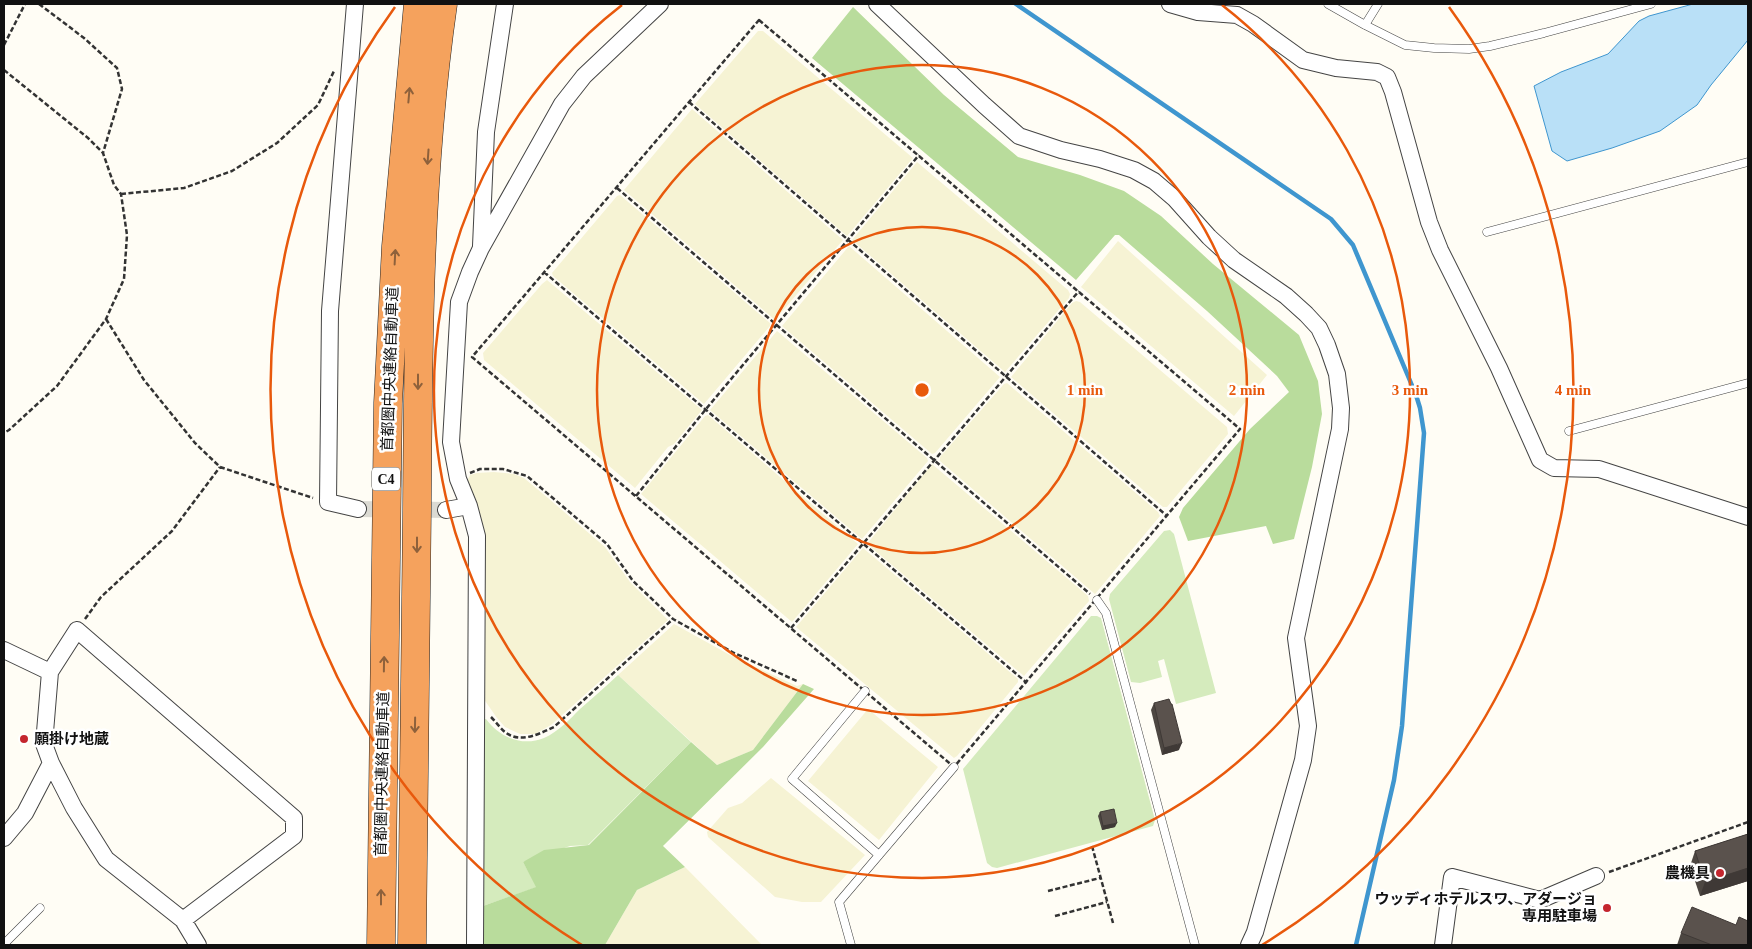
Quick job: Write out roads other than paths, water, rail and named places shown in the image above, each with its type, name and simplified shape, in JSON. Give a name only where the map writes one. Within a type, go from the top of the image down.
[{"type":"highway","name":"首都圏中央連絡自動車道","points":[[381,945],[388,404],[396,246],[418,4]]},
{"type":"highway","name":"首都圏中央連絡自動車道","points":[[412,945],[418,334],[431,109],[442,4]]},
{"type":"street","points":[[355,4],[330,310],[328,502],[358,509]]},
{"type":"street","points":[[481,248],[486,132],[505,4]]},
{"type":"street","points":[[474,945],[477,536],[469,506],[458,479],[451,442],[459,302],[481,248],[562,104],[584,76],[660,4]]},
{"type":"street","points":[[877,4],[984,106],[1019,136],[1061,150],[1100,159],[1134,170],[1154,182],[1175,199],[1209,237],[1234,260],[1286,296],[1306,314],[1319,328],[1327,345],[1337,374],[1342,408],[1340,429],[1296,638],[1302,673],[1308,726],[1307,735],[1303,760],[1255,932],[1249,945]]},
{"type":"street","points":[[1170,4],[1198,12],[1237,15],[1253,24],[1303,60],[1336,68],[1377,72],[1387,76],[1429,222],[1440,250],[1499,368],[1540,460],[1554,468],[1599,469],[1748,517]]},
{"type":"street","points":[[446,510],[469,506]]},
{"type":"street","points":[[183,920],[294,836],[294,818],[77,630],[50,672],[44,744],[51,763],[74,808],[106,859],[183,920],[198,945]]},
{"type":"street","points":[[4,650],[50,672]]},
{"type":"street","points":[[4,838],[25,812],[51,763]]},
{"type":"street","points":[[1443,945],[1452,877],[1540,900],[1596,876]]},
{"type":"lane","points":[[1328,4],[1405,45],[1469,49],[1544,33],[1651,4]]},
{"type":"lane","points":[[1365,25],[1378,4]]},
{"type":"lane","points":[[1487,232],[1748,162]]},
{"type":"lane","points":[[1569,431],[1748,383]]},
{"type":"lane","points":[[1097,600],[1106,613],[1195,945]]},
{"type":"lane","points":[[866,691],[792,779],[880,854]]},
{"type":"lane","points":[[850,945],[839,902],[954,767]]},
{"type":"lane","points":[[4,944],[40,908]]},
{"type":"water","points":[[1693,4],[1748,4],[1748,40],[1697,105],[1660,131],[1612,148],[1567,161],[1552,151],[1534,86],[1561,72],[1608,54],[1639,21],[1649,16]]},
{"type":"waterway","points":[[1016,4],[1331,219],[1353,245],[1416,395],[1424,433],[1402,726],[1394,780],[1356,945]]},
{"type":"tunnel","points":[[358,509],[446,510]]},
{"type":"place","name":"願掛け地蔵","points":[[24,739]]},
{"type":"place","name":"農機具","points":[[1720,873]]},
{"type":"place","name":"ウッディホテルスワ、アダージョ 専用駐車場","points":[[1607,908]]}]
